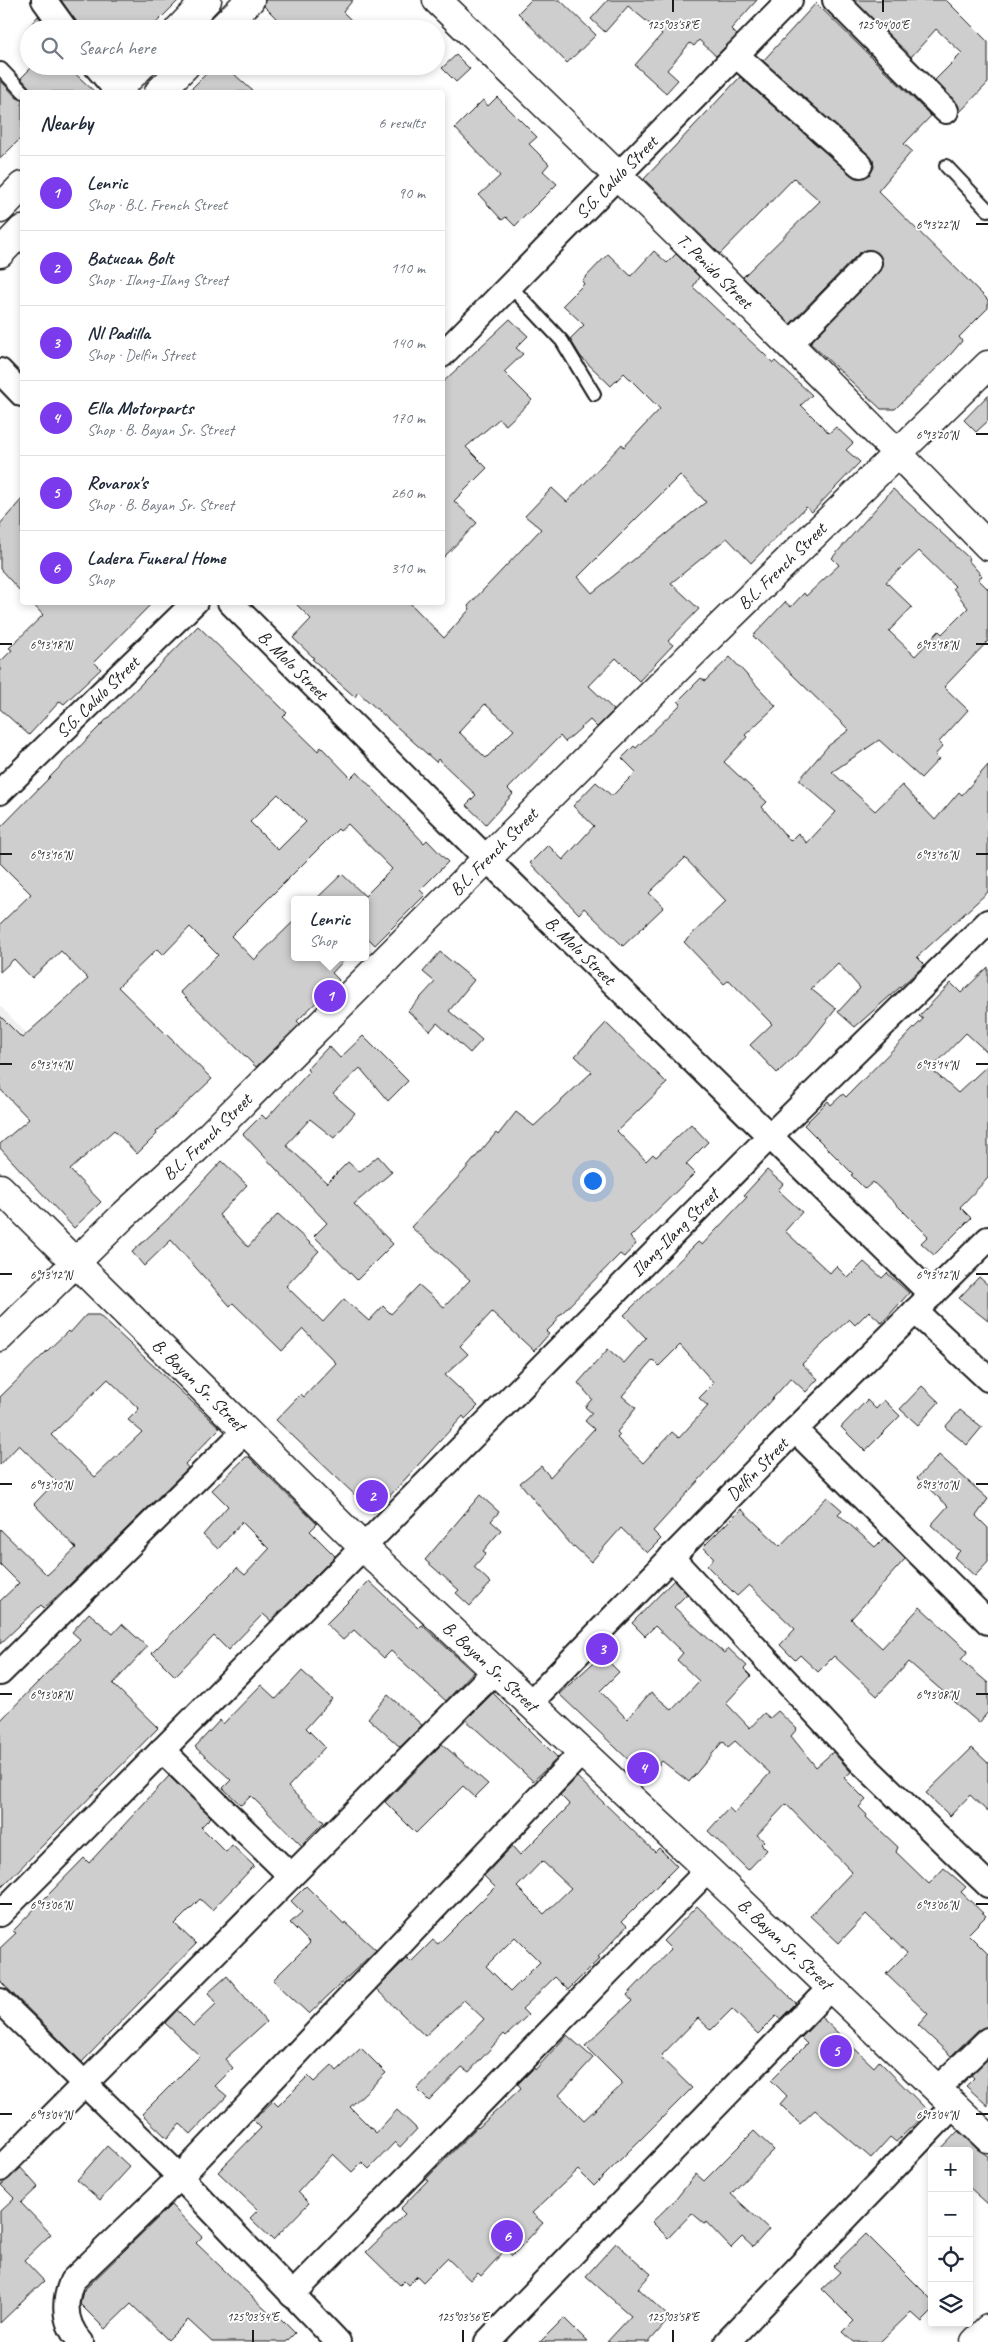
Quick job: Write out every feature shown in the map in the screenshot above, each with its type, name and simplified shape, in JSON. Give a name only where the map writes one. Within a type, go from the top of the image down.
[{"type":"street","points":[[44,0],[58,20]]},
{"type":"street","points":[[187,20],[207,0]]},
{"type":"street","points":[[231,20],[250,0]]},
{"type":"street","name":"T. Penido Street","points":[[437,0],[619,176],[899,454],[988,546]]},
{"type":"street","name":"S.G. Calulo Street","points":[[445,352],[790,0]]},
{"type":"street","points":[[835,0],[946,111]]},
{"type":"street","points":[[736,55],[860,165]]},
{"type":"street","points":[[103,75],[115,90]]},
{"type":"street","points":[[119,90],[133,75]]},
{"type":"street","points":[[161,90],[176,75]]},
{"type":"street","points":[[0,209],[20,188]]},
{"type":"street","points":[[0,253],[20,232]]},
{"type":"street","points":[[789,345],[869,262]]},
{"type":"street","name":"B.L. French Street","points":[[0,1337],[122,1217],[202,1144],[689,657],[988,365]]},
{"type":"street","points":[[0,371],[20,392]]},
{"type":"street","name":"S.G. Calulo Street","points":[[0,792],[192,605]]},
{"type":"street","name":"B. Molo Street","points":[[233,605],[487,859],[771,1135],[932,1295]]},
{"type":"street","name":"Ilang-Ilang Street","points":[[0,1914],[771,1135],[988,922]]},
{"type":"street","name":"B. Bayan Sr. Street","points":[[0,1188],[77,1262],[363,1547],[708,1870],[988,2138]]},
{"type":"street","name":"Delfin Street","points":[[530,1703],[795,1430],[988,1239]]},
{"type":"street","points":[[915,1311],[988,1379]]},
{"type":"street","points":[[0,1673],[246,1430]]},
{"type":"street","points":[[795,1430],[988,1622]]},
{"type":"street","points":[[671,1557],[863,1764],[988,1885]]},
{"type":"street","points":[[0,2169],[496,1670]]},
{"type":"street","points":[[162,1750],[291,1876]]},
{"type":"street","points":[[81,2342],[70,2328],[67,2318],[68,2293],[72,2281],[180,2177],[582,1752]]},
{"type":"street","points":[[292,2295],[708,1870]]},
{"type":"street","points":[[487,2342],[830,1988]]},
{"type":"street","points":[[0,2001],[180,2177],[338,2342]]},
{"type":"street","points":[[727,2342],[946,2097],[988,2040]]},
{"type":"street","points":[[975,2342],[988,2329]]},
{"type":"lane","points":[[1,69],[21,90]]},
{"type":"lane","points":[[946,166],[988,210]]},
{"type":"lane","points":[[510,286],[562,341],[594,394]]},
{"type":"shaded area","points":[[0,1006],[38,1045],[0,1083]]},
{"type":"building","points":[[61,0],[179,0],[159,20],[75,20]]},
{"type":"building","points":[[265,0],[353,0],[343,12],[351,20],[278,20],[264,6]]},
{"type":"building","points":[[531,0],[560,0],[596,35],[567,63],[518,13]]},
{"type":"building","points":[[608,0],[757,0],[731,29],[737,35],[716,56],[699,40],[694,46],[690,43],[667,70],[678,80],[666,93],[635,65],[662,34],[628,6],[605,32],[591,19]]},
{"type":"building","points":[[854,0],[946,0],[988,42],[988,83],[959,113],[956,102],[935,80],[962,53],[936,29],[911,57]]},
{"type":"building","points":[[816,3],[931,116],[904,144],[912,151],[878,191],[988,300],[988,308],[959,337],[962,341],[951,354],[895,409],[881,409],[810,343],[879,272],[882,260],[878,253],[866,250],[859,253],[790,324],[743,277],[820,201],[794,178],[720,254],[644,179],[740,77],[851,175],[858,178],[870,174],[874,167],[873,160],[869,155],[763,61]]},
{"type":"building","points":[[456,55],[470,69],[456,82],[445,71],[445,65]]},
{"type":"building","points":[[24,75],[77,75],[93,90],[30,90],[21,78]]},
{"type":"building","points":[[205,75],[235,75],[252,90],[190,90]]},
{"type":"building","points":[[0,80],[20,99],[20,139],[0,159]]},
{"type":"building","points":[[497,97],[537,137],[529,144],[549,164],[543,171],[557,184],[515,226],[506,217],[502,220],[479,195],[500,176],[455,128],[483,100],[488,106]]},
{"type":"building","points":[[654,251],[667,263],[676,254],[699,277],[693,287],[773,363],[775,361],[812,395],[801,405],[829,433],[836,427],[853,443],[846,450],[860,462],[812,512],[806,507],[751,563],[727,538],[671,583],[699,609],[668,641],[673,645],[639,681],[616,658],[589,686],[614,710],[597,727],[590,720],[565,742],[560,736],[508,789],[513,794],[486,824],[466,805],[476,795],[438,759],[436,762],[358,692],[355,697],[312,659],[314,658],[293,638],[311,619],[297,605],[412,605],[444,638],[470,609],[468,606],[541,529],[525,516],[552,488],[567,502],[622,444],[624,447],[660,409],[624,373],[611,386],[581,357],[570,339],[584,325],[563,305],[584,284],[582,281],[608,254],[631,276]],"holes":[[[680,475],[706,502],[592,593],[578,577]],[[485,704],[514,730],[486,758],[459,732]]]},
{"type":"building","points":[[510,319],[528,336],[516,348],[523,354],[504,372],[532,400],[506,425],[499,419],[466,447],[487,468],[454,501],[477,523],[445,556],[445,380]]},
{"type":"building","points":[[988,395],[988,421],[976,432],[964,420]]},
{"type":"building","points":[[893,489],[969,558],[968,560],[982,576],[978,579],[988,589],[988,641],[944,687],[968,710],[939,742],[943,746],[935,755],[939,759],[921,778],[879,740],[832,772],[875,811],[902,785],[935,820],[959,792],[962,795],[988,765],[988,892],[917,957],[925,965],[855,1027],[838,1012],[860,988],[838,963],[811,989],[836,1009],[808,1044],[777,1073],[750,1045],[772,1024],[729,980],[724,984],[684,942],[726,901],[685,858],[649,893],[664,907],[623,946],[584,908],[579,914],[530,863],[548,845],[563,860],[594,826],[573,806],[596,782],[612,796],[636,772],[622,758],[634,746],[636,748],[681,704],[678,701],[701,678],[705,681],[730,657],[776,706],[745,735],[747,737],[724,762],[767,802],[762,807],[790,841],[798,833],[807,843],[836,812],[799,780],[828,746],[849,730],[753,636],[785,602],[791,607],[804,593],[806,596],[839,565],[832,558]],"holes":[[[919,551],[955,586],[953,588],[968,608],[942,634],[939,631],[915,656],[889,631],[912,607],[886,582]]]},
{"type":"building","points":[[20,501],[20,591],[0,569],[0,524]]},
{"type":"building","points":[[34,605],[150,605],[94,662],[101,669],[64,704],[60,701],[29,735],[0,709],[0,662],[12,650],[9,648],[43,615]]},
{"type":"building","points":[[198,626],[287,713],[283,717],[318,751],[321,747],[351,778],[357,772],[424,843],[427,840],[448,862],[420,890],[425,895],[375,945],[369,939],[369,896],[365,896],[392,869],[348,824],[340,831],[338,829],[231,936],[254,960],[291,924],[291,961],[343,961],[332,973],[339,980],[297,1021],[300,1024],[256,1067],[180,992],[218,955],[190,927],[163,955],[157,949],[118,987],[212,1079],[156,1132],[157,1134],[137,1154],[114,1130],[70,1170],[101,1202],[74,1228],[0,1148],[0,1144],[29,1119],[0,1089],[0,1016],[22,1038],[88,979],[61,951],[32,978],[14,959],[0,972],[0,924],[31,894],[0,863],[0,828]],"holes":[[[278,794],[306,822],[278,850],[250,822]]]},
{"type":"building","points":[[342,874],[365,896],[319,896]]},
{"type":"building","points":[[440,952],[474,980],[449,1011],[482,1040],[470,1053],[437,1023],[430,1031],[408,1011],[435,982],[423,972]]},
{"type":"building","points":[[988,967],[988,1053],[966,1033],[931,1069],[958,1093],[988,1065],[988,1178],[960,1207],[971,1218],[934,1255],[921,1243],[928,1236],[902,1210],[873,1182],[865,1189],[851,1175],[853,1174],[804,1125],[828,1101],[831,1105],[843,1094],[846,1097],[923,1019],[919,1016],[951,983],[961,993]]},
{"type":"building","points":[[606,1023],[667,1083],[617,1131],[646,1161],[653,1154],[656,1157],[691,1124],[708,1142],[686,1164],[695,1173],[630,1237],[636,1244],[624,1257],[620,1254],[556,1319],[558,1320],[546,1332],[549,1334],[534,1351],[492,1312],[460,1346],[468,1354],[445,1375],[478,1406],[465,1419],[463,1416],[374,1513],[276,1420],[301,1394],[304,1397],[336,1363],[303,1329],[282,1351],[233,1303],[230,1306],[171,1240],[144,1266],[132,1252],[168,1219],[222,1161],[247,1185],[219,1215],[248,1247],[278,1214],[319,1251],[286,1286],[323,1322],[344,1299],[369,1321],[383,1306],[391,1314],[419,1285],[444,1307],[470,1280],[411,1227],[464,1171],[496,1133],[498,1135],[516,1112],[534,1126],[592,1072],[575,1056]]},
{"type":"building","points":[[363,1036],[408,1081],[388,1101],[360,1068],[333,1094],[355,1113],[334,1138],[310,1119],[286,1145],[327,1183],[348,1162],[359,1172],[378,1156],[392,1172],[354,1204],[393,1244],[357,1280],[314,1236],[327,1223],[243,1134],[262,1115],[266,1119],[309,1072],[307,1069],[329,1046],[340,1058]]},
{"type":"building","points":[[767,1170],[783,1184],[778,1190],[802,1212],[785,1231],[830,1273],[836,1266],[848,1278],[864,1262],[882,1278],[887,1273],[909,1293],[882,1323],[869,1311],[855,1325],[849,1319],[802,1364],[818,1379],[806,1392],[791,1378],[653,1531],[661,1539],[647,1553],[621,1528],[591,1562],[573,1547],[520,1483],[541,1466],[550,1477],[594,1429],[585,1421],[592,1413],[585,1407],[592,1399],[578,1383],[608,1349],[624,1363],[646,1338],[624,1315],[698,1242],[702,1245],[747,1197],[744,1195]],"holes":[[[680,1345],[714,1383],[699,1398],[708,1406],[679,1438],[672,1432],[643,1463],[617,1438],[620,1435],[617,1432],[636,1408],[622,1396],[653,1360],[659,1366]]]},
{"type":"building","points":[[979,1277],[988,1285],[988,1321],[959,1298]]},
{"type":"building","points":[[86,1315],[99,1315],[220,1428],[185,1464],[188,1468],[65,1589],[44,1608],[41,1605],[0,1644],[0,1601],[19,1583],[0,1564],[0,1529],[47,1575],[76,1548],[34,1504],[56,1481],[19,1445],[0,1465],[0,1397],[68,1331],[70,1333]],"holes":[[[108,1379],[139,1409],[128,1420],[142,1432],[95,1477],[51,1435]]]},
{"type":"building","points":[[922,1386],[939,1402],[918,1425],[900,1409]]},
{"type":"building","points":[[867,1400],[876,1409],[884,1400],[900,1416],[865,1451],[841,1427]]},
{"type":"building","points":[[960,1410],[982,1427],[967,1445],[945,1427]]},
{"type":"building","points":[[939,1455],[988,1499],[976,1516],[988,1528],[988,1562],[975,1576],[954,1557],[960,1551],[931,1525],[948,1506],[917,1478]]},
{"type":"building","points":[[246,1457],[249,1457],[317,1524],[310,1531],[335,1556],[271,1621],[263,1614],[228,1650],[214,1636],[175,1676],[152,1653],[237,1568],[245,1575],[269,1549],[242,1522],[218,1549],[203,1535],[228,1506],[212,1490]]},
{"type":"building","points":[[480,1495],[499,1512],[491,1521],[501,1530],[483,1551],[486,1553],[474,1567],[491,1583],[470,1606],[456,1593],[459,1590],[425,1560]]},
{"type":"building","points":[[827,1497],[842,1510],[838,1514],[875,1547],[884,1538],[905,1559],[851,1619],[882,1648],[920,1607],[968,1651],[961,1660],[988,1683],[988,1712],[979,1723],[909,1662],[877,1696],[834,1656],[818,1672],[800,1655],[795,1660],[780,1645],[795,1629],[749,1585],[737,1596],[707,1566],[714,1558],[703,1547],[741,1509],[780,1546]]},
{"type":"building","points":[[674,1580],[687,1594],[674,1607],[724,1653],[728,1648],[747,1666],[744,1669],[751,1676],[726,1703],[750,1728],[764,1713],[770,1718],[778,1711],[797,1729],[791,1736],[816,1767],[833,1752],[851,1772],[844,1778],[866,1800],[859,1807],[867,1815],[866,1817],[898,1847],[896,1852],[929,1884],[944,1868],[966,1887],[961,1892],[986,1916],[968,1934],[988,1954],[988,2027],[978,2030],[951,2056],[918,2025],[928,2014],[886,1974],[907,1953],[866,1914],[839,1943],[810,1916],[852,1872],[786,1804],[757,1835],[764,1841],[761,1844],[767,1850],[748,1870],[708,1831],[729,1808],[734,1813],[770,1773],[735,1741],[728,1747],[723,1741],[689,1782],[662,1761],[646,1780],[631,1767],[633,1764],[559,1694],[602,1655],[619,1672],[600,1691],[627,1719],[651,1692],[672,1710],[699,1681],[677,1660],[683,1653],[655,1626],[645,1636],[632,1623]]},
{"type":"building","points":[[369,1581],[419,1628],[422,1625],[473,1672],[446,1701],[391,1651],[384,1658],[354,1630],[343,1640],[326,1624]]},
{"type":"building","points":[[89,1613],[113,1634],[122,1624],[147,1647],[113,1684],[158,1728],[0,1889],[0,1721],[80,1639],[72,1632]]},
{"type":"building","points":[[302,1671],[332,1699],[306,1728],[325,1747],[288,1787],[324,1822],[301,1845],[251,1796],[241,1805],[223,1788],[231,1780],[195,1747],[220,1720],[223,1724],[261,1685],[276,1699]]},
{"type":"building","points":[[493,1693],[558,1758],[533,1781],[466,1720]]},
{"type":"building","points":[[388,1695],[422,1725],[400,1747],[368,1718]]},
{"type":"building","points":[[442,1744],[488,1784],[475,1797],[463,1786],[416,1833],[385,1802]]},
{"type":"building","points":[[972,1748],[988,1763],[988,1812],[970,1795],[950,1816],[926,1793]]},
{"type":"building","points":[[169,1776],[211,1817],[201,1827],[226,1852],[232,1845],[254,1866],[212,1910],[200,1899],[175,1924],[196,1944],[82,2062],[0,1981],[0,1948],[16,1933],[13,1931],[84,1858],[89,1863]]},
{"type":"building","points":[[577,1777],[655,1852],[659,1848],[677,1866],[622,1921],[627,1926],[598,1957],[600,1958],[568,1990],[555,1977],[522,2009],[528,2015],[506,2036],[504,2034],[469,2072],[462,2067],[429,2101],[417,2089],[484,2019],[464,2000],[425,2036],[376,1989],[407,1958],[411,1962],[433,1940],[438,1944],[495,1887],[484,1876],[512,1846],[520,1855],[570,1805],[560,1795]],"holes":[[[542,1861],[571,1888],[544,1914],[517,1887]],[[515,1937],[540,1962],[511,1991],[486,1966]]]},
{"type":"building","points":[[306,1886],[344,1924],[345,1922],[376,1950],[309,2014],[273,1980],[310,1943],[290,1923],[302,1912],[291,1901]]},
{"type":"building","points":[[697,1906],[796,2003],[780,2019],[776,2016],[758,2034],[732,2009],[711,2030],[698,2018],[660,2057],[692,2088],[594,2186],[578,2170],[532,2213],[543,2223],[512,2256],[506,2249],[481,2276],[478,2273],[470,2280],[447,2258],[423,2282],[417,2276],[408,2285],[404,2281],[400,2285],[366,2252],[405,2214],[400,2209],[428,2180],[426,2179],[477,2127],[521,2088],[518,2084],[534,2068],[535,2070],[567,2035],[593,2058],[559,2095],[584,2120],[623,2084],[585,2046],[632,2001],[627,1995],[671,1949],[663,1941]]},
{"type":"building","points":[[227,1976],[266,2022],[225,2059],[233,2068],[215,2086],[227,2096],[191,2134],[180,2124],[167,2138],[142,2114],[200,2056],[165,2023],[177,2010],[193,2026],[217,2003],[208,1993]]},
{"type":"building","points":[[821,2017],[874,2067],[879,2061],[928,2111],[896,2142],[890,2137],[871,2158],[815,2110],[800,2124],[780,2104],[787,2096],[771,2080],[807,2044],[801,2038]]},
{"type":"building","points":[[361,2048],[386,2073],[350,2107],[376,2133],[397,2110],[417,2129],[400,2147],[395,2142],[369,2169],[362,2162],[352,2172],[333,2154],[298,2192],[309,2203],[273,2240],[250,2218],[258,2210],[218,2172],[261,2128],[253,2120],[273,2101],[278,2106],[308,2076],[314,2082],[332,2065],[337,2071]]},
{"type":"building","points":[[988,2059],[988,2106],[966,2086],[974,2078],[971,2075]]},
{"type":"building","points":[[754,2131],[774,2150],[731,2194],[769,2229],[753,2247],[742,2237],[731,2248],[706,2222],[705,2224],[692,2213],[668,2238],[652,2222],[676,2199],[696,2174],[704,2181]]},
{"type":"building","points":[[958,2131],[977,2149],[988,2156],[988,2204],[973,2191],[973,2147],[943,2147]]},
{"type":"building","points":[[107,2146],[130,2167],[100,2200],[77,2180]]},
{"type":"building","points":[[21,2168],[38,2187],[21,2203],[51,2234],[24,2260],[44,2281],[0,2323],[0,2211],[14,2198],[1,2185]]},
{"type":"building","points":[[171,2205],[202,2237],[196,2243],[275,2319],[278,2316],[295,2333],[286,2342],[212,2342],[188,2320],[168,2340],[131,2304],[105,2329],[80,2304],[83,2291]]},
{"type":"building","points":[[866,2234],[928,2296],[928,2316],[922,2322],[911,2312],[880,2342],[854,2342],[843,2332],[854,2321],[822,2289],[840,2272],[833,2266]]},
{"type":"building","points":[[616,2243],[651,2274],[638,2288],[670,2318],[649,2342],[607,2342],[631,2316],[586,2276]]},
{"type":"building","points":[[564,2318],[588,2342],[540,2342]]},
{"type":"place","name":"Lenric","points":[[330,996]]},
{"type":"place","name":"Batucan Bolt","points":[[372,1496]]},
{"type":"place","name":"Nl Padilla","points":[[602,1649]]},
{"type":"place","name":"Ella Motorparts","points":[[643,1768]]},
{"type":"place","name":"Rovarox's","points":[[836,2051]]},
{"type":"place","name":"Ladera Funeral Home","points":[[507,2236]]}]
